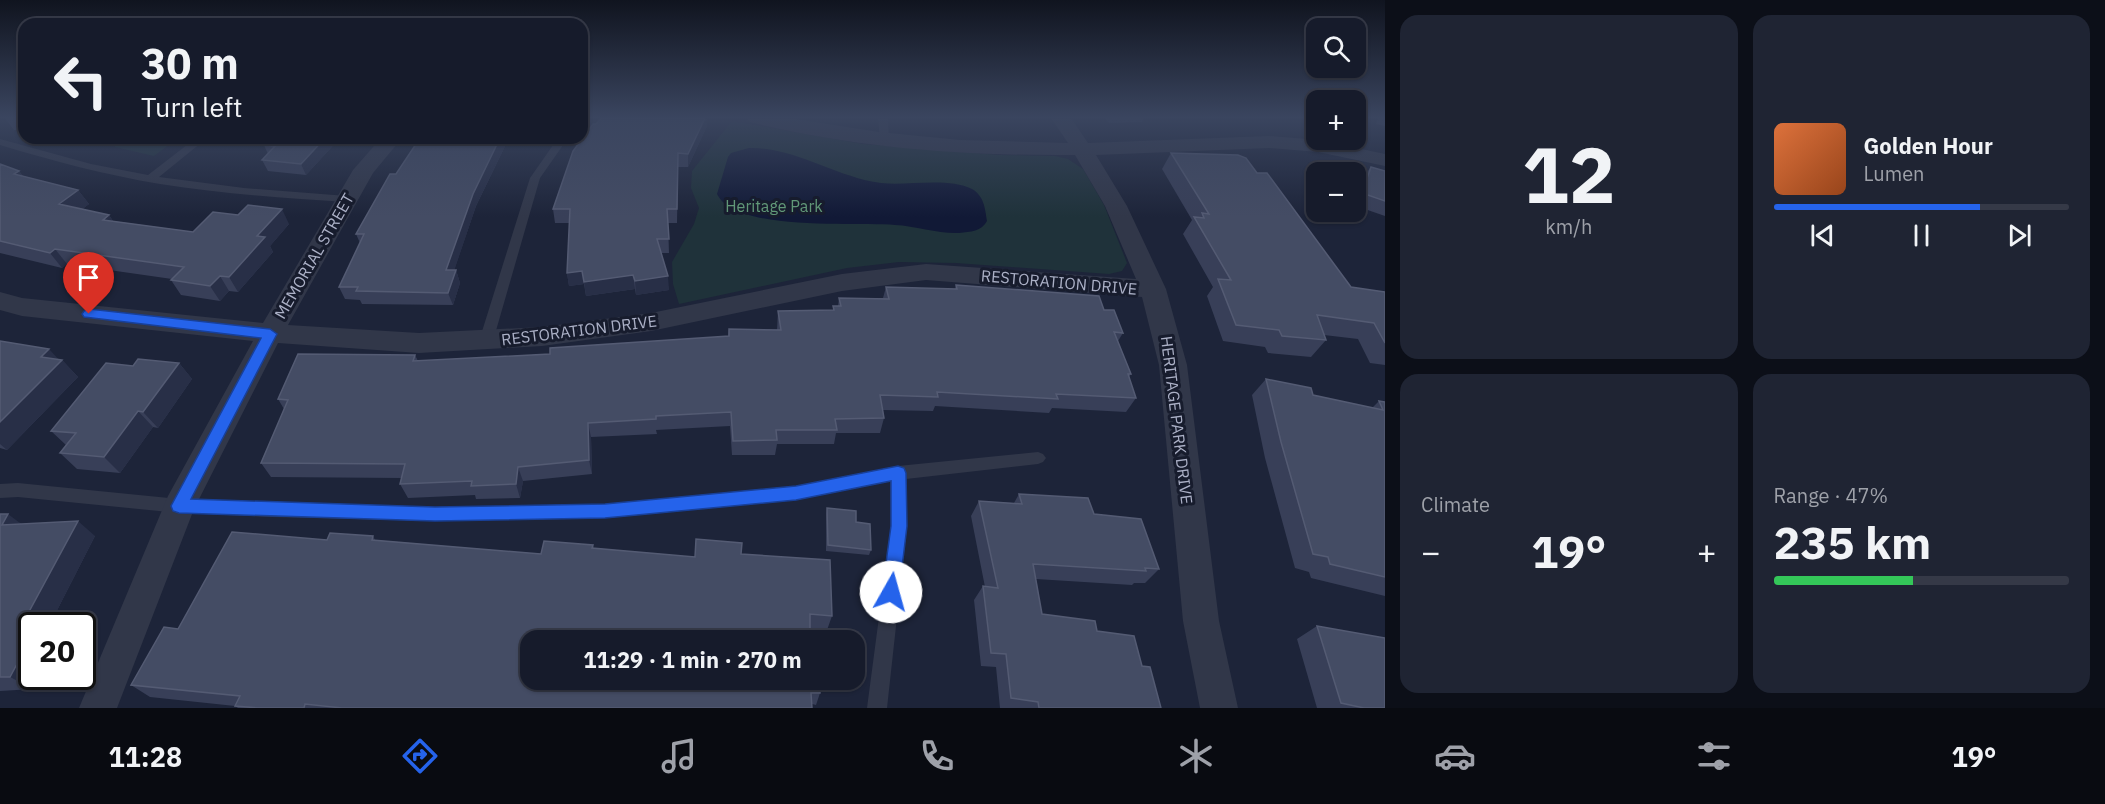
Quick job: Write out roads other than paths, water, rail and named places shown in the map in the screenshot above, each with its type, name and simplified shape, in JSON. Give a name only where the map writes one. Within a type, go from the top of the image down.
[{"type":"street","name":"MEMORIAL STREET","points":[[98,708],[179,506],[270,334],[364,170],[381,151]]},
{"type":"street","name":"HERITAGE PARK DRIVE","points":[[1083,151],[1131,232],[1154,289],[1173,365],[1201,621],[1219,708]]},
{"type":"street","points":[[1345,151],[1385,159]]},
{"type":"street","name":"RESTORATION DRIVE","points":[[0,301],[22,307],[270,334],[412,342],[486,341],[620,327],[705,312],[842,281],[888,274],[926,272],[1154,289]]},
{"type":"lane","points":[[34,151],[64,160],[151,178],[253,193],[347,199]]},
{"type":"lane","points":[[151,178],[185,151]]},
{"type":"lane","points":[[486,341],[535,178],[554,151]]},
{"type":"lane","points":[[0,491],[18,490],[179,506],[435,514],[605,511],[796,493],[898,473],[1038,458]]},
{"type":"lane","points":[[877,708],[899,526],[898,473]]},
{"type":"water","points":[[738,151],[783,152],[848,175],[881,183],[962,185],[979,195],[987,221],[975,230],[951,233],[895,225],[799,223],[771,220],[747,214],[728,206],[717,194],[731,153]]},
{"type":"park label","name":"Heritage Park","points":[[774,206]]}]
